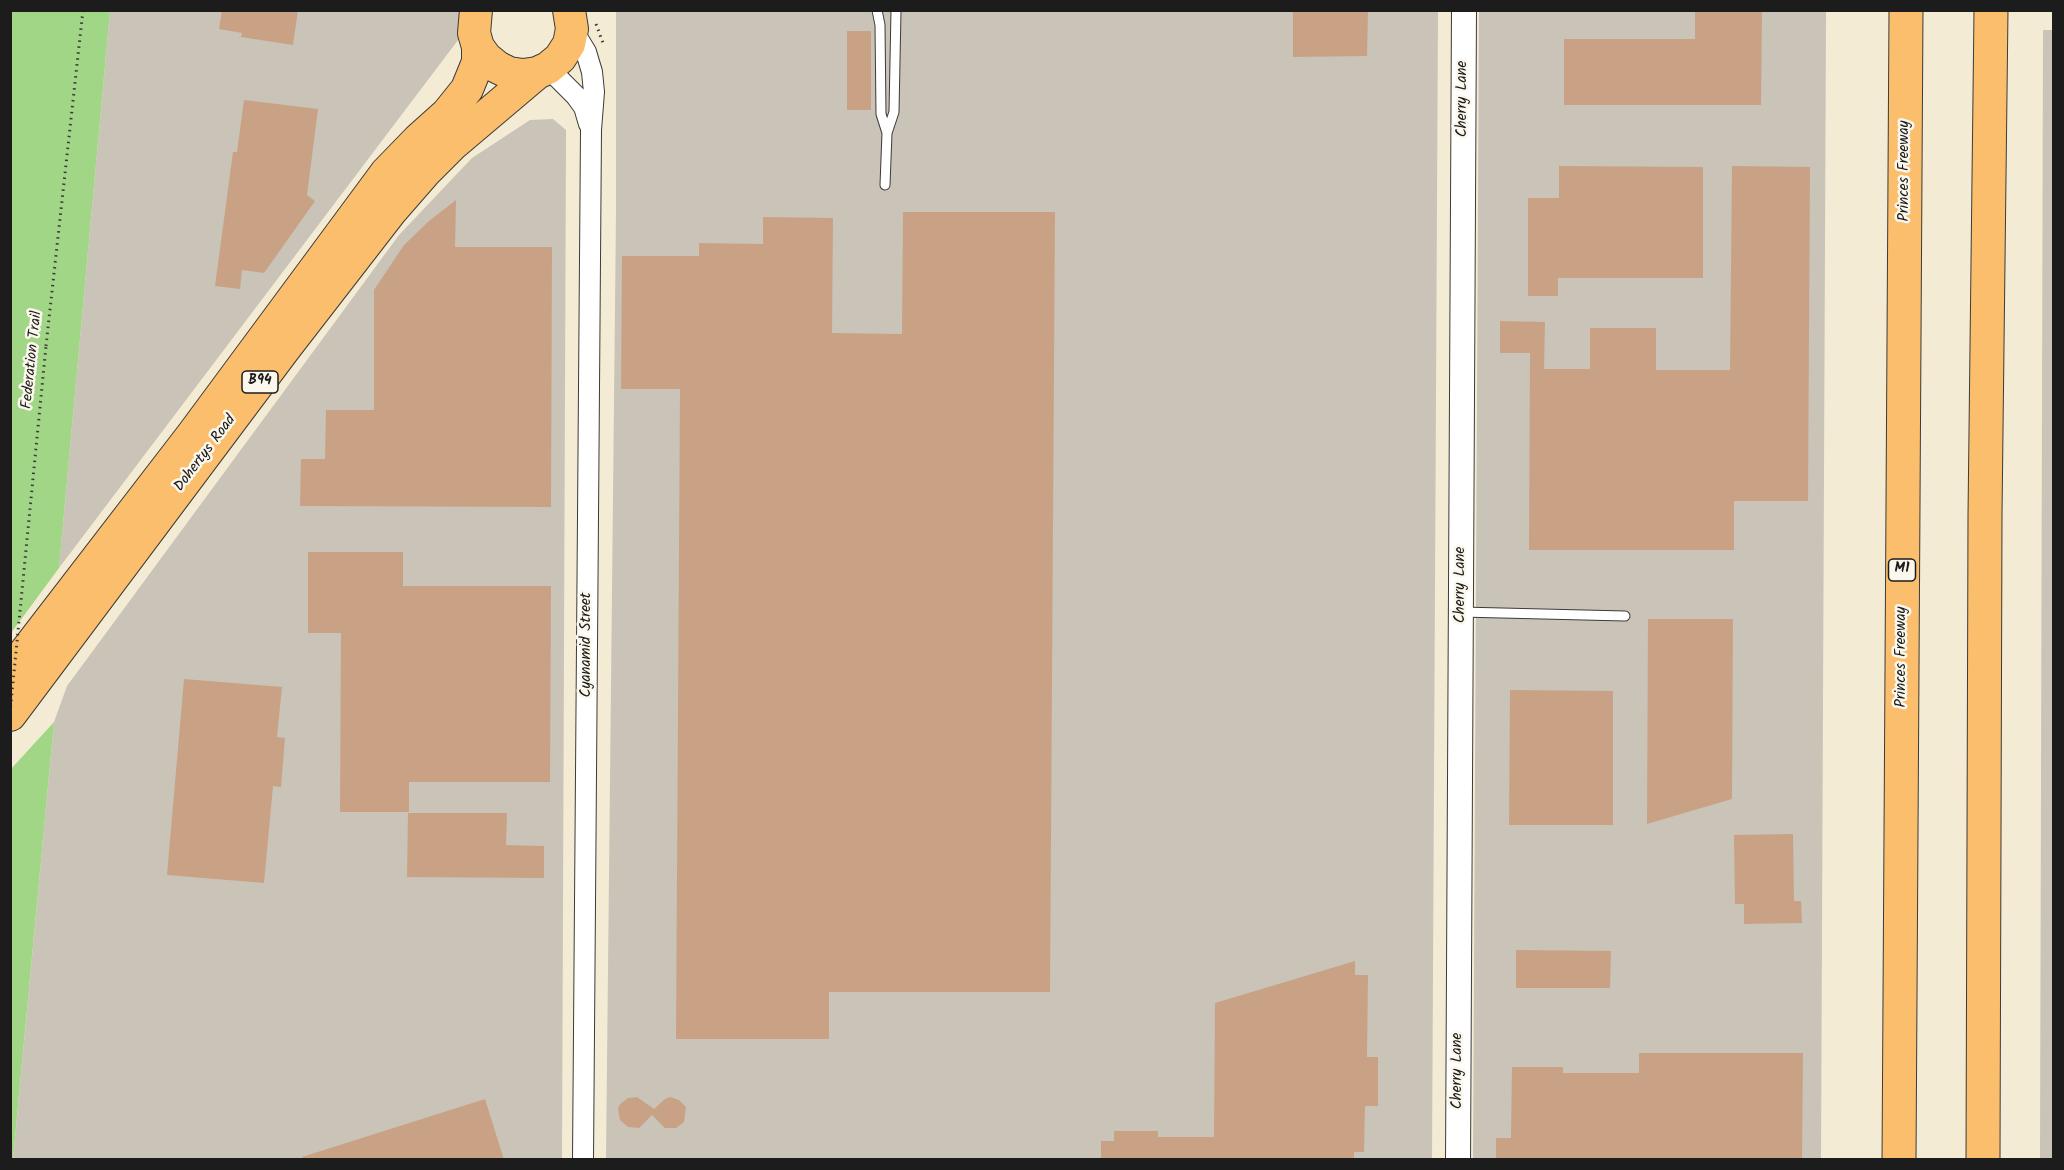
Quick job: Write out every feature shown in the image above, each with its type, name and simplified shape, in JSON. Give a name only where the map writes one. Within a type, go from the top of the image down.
[{"type":"highway","name":"Princes Freeway","points":[[1899,1160],[1906,10]]},
{"type":"highway","points":[[1983,1160],[1985,515],[1992,20]]},
{"type":"main road","name":"B94","points":[[476,10],[474,33],[478,47]]},
{"type":"main road","name":"B94","points":[[542,70],[560,58],[579,20]]},
{"type":"main road","points":[[478,47],[496,67],[509,73],[523,75],[542,70]]},
{"type":"main road","name":"Dohertys Road","points":[[10,672],[193,434],[379,182],[418,140],[447,114],[467,89],[478,62],[478,47]]},
{"type":"main road","name":"Dohertys Road","points":[[10,714],[278,357],[391,212],[425,172],[453,144],[542,70]]},
{"type":"street","name":"Cherry Lane","points":[[1458,1160],[1464,10]]},
{"type":"street","name":"Cyanamid Street","points":[[579,20],[592,72],[594,92],[591,130],[583,1160]]},
{"type":"street","name":"Cyanamid Street","points":[[542,70],[576,96],[584,107],[591,130]]},
{"type":"lane","points":[[877,10],[880,25],[881,114],[887,133]]},
{"type":"lane","points":[[885,185],[887,133],[894,112],[896,10]]},
{"type":"lane","points":[[1461,612],[1625,616]]},
{"type":"path","name":"Federation Trail","points":[[10,714],[46,346],[83,10]]},
{"type":"path","points":[[579,20],[603,42],[603,52]]},
{"type":"shaded area","points":[[110,11],[480,11],[59,568]]},
{"type":"shaded area","points":[[616,11],[1438,11],[1432,1159],[606,1159]]},
{"type":"shaded area","points":[[1479,11],[1826,11],[1821,1159],[1473,1160]]},
{"type":"shaded area","points":[[2043,30],[2054,30],[2053,1160],[2040,1159]]},
{"type":"shaded area","points":[[553,119],[566,130],[562,1159],[13,1160],[54,722],[67,686],[399,235],[472,158],[530,120]]},
{"type":"green space","points":[[12,10],[110,11],[59,568],[11,633]]},
{"type":"green space","points":[[54,722],[13,1159],[11,1159],[11,769]]},
{"type":"building","points":[[222,10],[298,10],[293,45],[241,37],[242,33],[219,29]]},
{"type":"building","points":[[1293,10],[1368,10],[1367,56],[1293,57]]},
{"type":"building","points":[[1695,10],[1762,10],[1761,105],[1564,105],[1564,39],[1695,39]]},
{"type":"building","points":[[847,31],[871,31],[871,110],[847,110]]},
{"type":"building","points":[[244,100],[318,109],[307,195],[315,201],[264,273],[242,270],[240,289],[215,286],[233,152],[237,152]]},
{"type":"building","points":[[1559,166],[1703,167],[1703,278],[1558,278],[1558,296],[1528,296],[1528,198],[1559,198]]},
{"type":"building","points":[[1732,166],[1810,167],[1808,501],[1734,501],[1734,550],[1529,550],[1530,353],[1500,353],[1500,321],[1545,322],[1544,369],[1590,369],[1590,328],[1656,328],[1656,370],[1730,370]]},
{"type":"building","points":[[456,200],[455,247],[552,247],[551,507],[300,506],[301,459],[325,459],[326,410],[374,410],[374,290],[404,245]]},
{"type":"building","points":[[903,212],[1055,212],[1050,992],[829,992],[829,1039],[676,1039],[680,389],[621,389],[622,256],[699,256],[699,243],[763,244],[763,217],[833,218],[832,333],[902,334]]},
{"type":"building","points":[[308,552],[403,552],[403,586],[551,586],[550,782],[409,782],[409,812],[340,812],[341,633],[308,633]]},
{"type":"building","points":[[1648,619],[1733,619],[1732,799],[1647,824]]},
{"type":"building","points":[[184,679],[282,687],[277,737],[285,738],[281,787],[273,786],[264,883],[167,875]]},
{"type":"building","points":[[1510,690],[1613,691],[1613,825],[1509,825]]},
{"type":"building","points":[[408,813],[507,813],[506,845],[544,846],[544,878],[407,877]]},
{"type":"building","points":[[1793,834],[1794,901],[1801,901],[1802,923],[1744,924],[1744,904],[1735,904],[1734,835]]},
{"type":"building","points":[[1516,950],[1611,951],[1610,988],[1516,988]]},
{"type":"building","points":[[1355,961],[1355,975],[1368,975],[1367,1057],[1378,1057],[1378,1106],[1365,1106],[1364,1152],[1354,1152],[1354,1160],[1101,1160],[1101,1141],[1114,1141],[1114,1131],[1158,1131],[1158,1137],[1214,1137],[1215,1003]]},
{"type":"building","points":[[1639,1053],[1803,1053],[1802,1160],[1496,1160],[1496,1138],[1511,1138],[1512,1067],[1563,1067],[1563,1073],[1639,1073]]},
{"type":"building","points":[[637,1097],[654,1109],[670,1097],[679,1100],[686,1107],[684,1122],[676,1128],[665,1128],[652,1115],[639,1128],[628,1127],[620,1120],[618,1109],[620,1104],[628,1098]]},
{"type":"building","points":[[485,1099],[504,1160],[303,1160],[302,1157]]}]
